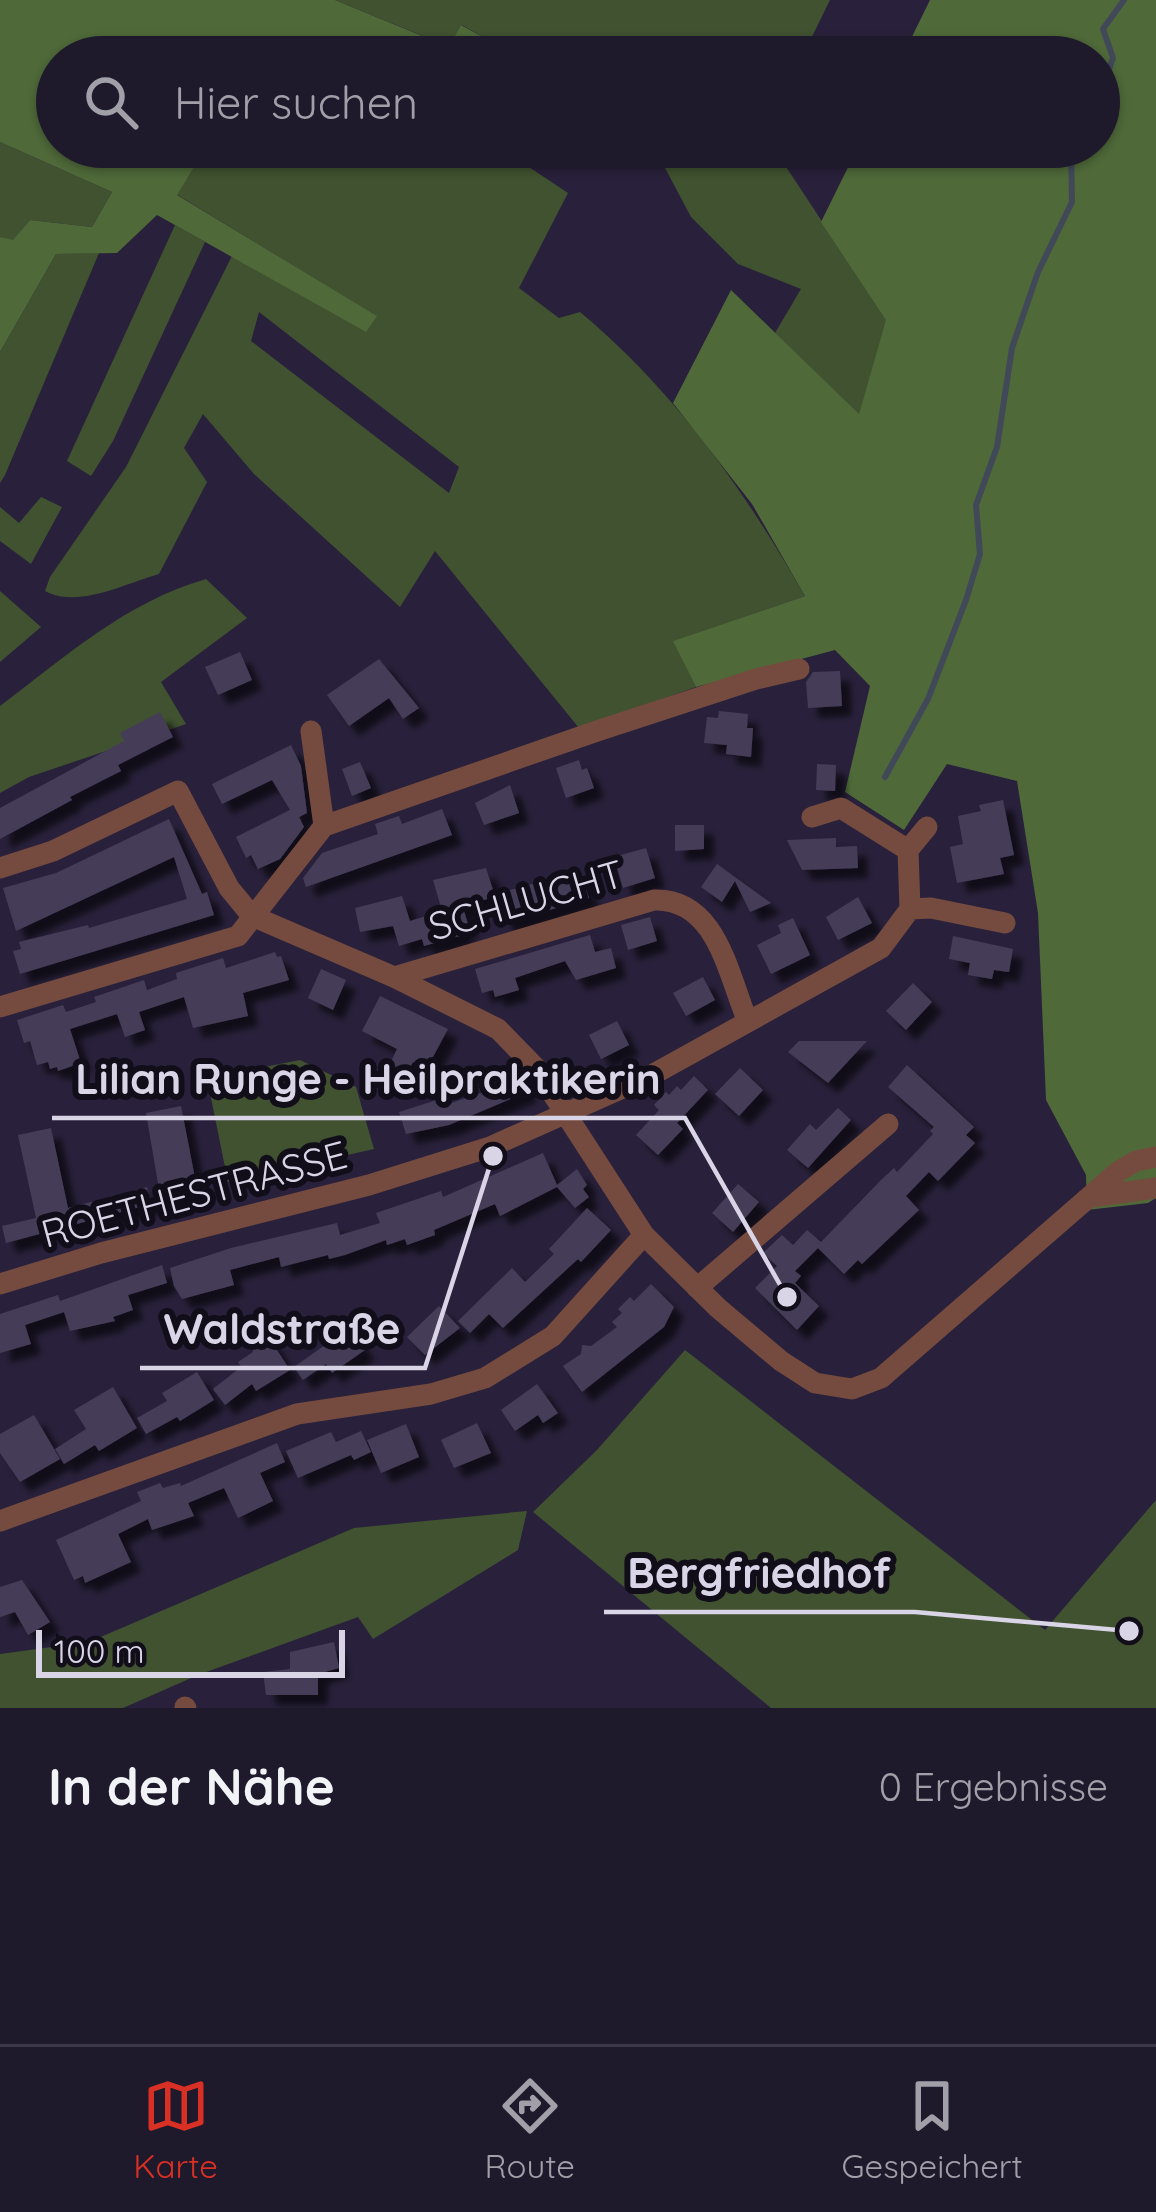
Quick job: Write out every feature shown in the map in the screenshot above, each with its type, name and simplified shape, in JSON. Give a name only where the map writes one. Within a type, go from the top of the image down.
[{"type":"street","points":[[0,1007],[238,935],[325,826],[597,731],[799,669]]},
{"type":"street","points":[[311,731],[325,826]]},
{"type":"street","points":[[0,868],[53,851],[178,791],[229,888],[252,916],[394,976],[498,1029],[536,1068],[644,1235],[697,1288],[814,1383],[852,1389],[881,1378],[1119,1171],[1156,1157]]},
{"type":"street","points":[[812,817],[841,808],[908,850]]},
{"type":"street","points":[[927,827],[908,850],[910,909],[932,908],[1005,922]]},
{"type":"street","name":"SCHLUCHT","points":[[394,976],[654,900],[674,899],[703,919],[719,946],[748,1022]]},
{"type":"street","name":"ROETHESTRASSE","points":[[0,1283],[369,1185],[490,1147],[652,1075],[881,948],[910,909]]},
{"type":"street","points":[[697,1288],[888,1124]]},
{"type":"street","points":[[1091,1197],[1156,1188]]},
{"type":"street","points":[[0,1521],[296,1414],[431,1394],[485,1378],[553,1336],[644,1235]]},
{"type":"green space","points":[[0,0],[335,0],[422,36],[36,36],[36,158],[0,142]]},
{"type":"green space","points":[[335,0],[830,0],[812,36],[481,36],[462,25],[456,36],[423,36]]},
{"type":"green space","points":[[930,0],[1156,0],[1156,1198],[1148,1203],[1087,1210],[1086,1175],[1046,1100],[1038,913],[1017,781],[947,764],[904,830],[845,792],[870,686],[835,650],[696,687],[673,641],[805,596],[752,504],[673,403],[731,290],[859,414],[886,320],[821,222],[848,168],[1120,168],[1120,36],[912,36]]},
{"type":"green space","points":[[461,25],[481,36],[455,36]]},
{"type":"green space","points":[[0,142],[36,158],[36,168],[58,168],[112,192],[92,227],[30,220],[13,241],[0,237]]},
{"type":"green space","points":[[58,168],[193,168],[177,195],[377,316],[366,332],[157,215],[117,253],[56,254],[0,352],[0,237],[13,240],[30,220],[92,227],[112,192]]},
{"type":"green space","points":[[193,168],[530,168],[568,193],[519,288],[559,318],[580,312],[647,375],[732,480],[805,596],[674,641],[696,687],[579,728],[435,551],[400,607],[254,474],[203,414],[184,448],[207,482],[159,574],[87,596],[45,591],[126,467],[232,256],[365,331],[376,316],[176,194]],"holes":[[[259,312],[459,467],[449,493],[251,341]]]},
{"type":"green space","points":[[665,168],[787,168],[887,320],[859,415],[775,333],[801,289],[738,264],[691,217]]},
{"type":"green space","points":[[175,225],[205,242],[113,441],[91,476],[67,461]]},
{"type":"green space","points":[[99,253],[0,483],[0,352],[56,254]]},
{"type":"green space","points":[[41,497],[62,507],[31,564],[0,541],[0,507],[19,523]]},
{"type":"green space","points":[[206,579],[247,618],[161,682],[186,724],[29,777],[0,793],[0,706],[123,616]]},
{"type":"green space","points":[[0,591],[41,627],[0,662]]},
{"type":"green space","points":[[300,1060],[356,1087],[374,1149],[228,1182],[207,1078]]},
{"type":"green space","points":[[685,1350],[1045,1630],[1156,1500],[1156,1708],[771,1708],[533,1512],[597,1450]]},
{"type":"green space","points":[[527,1511],[518,1550],[373,1639],[358,1617],[198,1675],[123,1708],[0,1708],[0,1654],[89,1642],[354,1528]]},
{"type":"building","points":[[240,652],[252,680],[218,695],[205,667]]},
{"type":"building","points":[[379,659],[419,708],[403,719],[389,698],[349,726],[327,695]]},
{"type":"building","points":[[840,671],[842,706],[808,708],[806,682],[813,672]]},
{"type":"building","points":[[719,711],[748,714],[747,728],[753,728],[751,757],[726,754],[727,745],[704,743],[707,717],[718,718]]},
{"type":"building","points":[[160,712],[173,737],[118,765],[121,771],[0,839],[0,808],[124,741],[120,733]]},
{"type":"building","points":[[291,745],[301,766],[307,813],[299,817],[304,827],[280,859],[258,869],[251,855],[246,858],[236,837],[290,810],[272,780],[222,804],[212,784]]},
{"type":"building","points":[[579,760],[594,788],[566,798],[556,768]]},
{"type":"building","points":[[360,762],[371,788],[352,796],[342,769]]},
{"type":"building","points":[[817,764],[836,765],[835,791],[816,790]]},
{"type":"building","points":[[510,785],[519,813],[484,825],[475,803]]},
{"type":"building","points":[[1003,800],[1014,855],[1000,858],[1004,874],[957,883],[950,847],[963,844],[958,816]]},
{"type":"building","points":[[442,809],[452,835],[306,887],[303,878],[322,853],[378,834],[375,824],[399,816],[402,824]]},
{"type":"building","points":[[169,819],[214,915],[20,974],[13,951],[21,949],[19,942],[89,928],[187,899],[174,857],[16,931],[3,888],[56,873]]},
{"type":"building","points":[[675,825],[704,825],[704,849],[675,851]]},
{"type":"building","points":[[836,838],[836,847],[857,846],[858,868],[802,870],[787,840]]},
{"type":"building","points":[[646,848],[655,878],[623,888],[614,857]]},
{"type":"building","points":[[717,864],[771,903],[750,912],[735,881],[722,902],[701,887]]},
{"type":"building","points":[[486,868],[495,896],[463,908],[469,927],[462,929],[463,935],[424,946],[422,939],[399,946],[393,926],[360,932],[355,908],[402,896],[410,921],[442,911],[433,880]]},
{"type":"building","points":[[580,871],[589,898],[504,924],[495,894]]},
{"type":"building","points":[[858,897],[872,923],[838,940],[826,917]]},
{"type":"building","points":[[650,917],[657,941],[628,950],[621,925]]},
{"type":"building","points":[[793,918],[810,955],[771,974],[757,945],[781,933],[778,925]]},
{"type":"building","points":[[590,935],[595,952],[611,948],[616,968],[576,980],[565,961],[515,978],[519,990],[495,997],[493,990],[482,993],[475,969]]},
{"type":"building","points":[[953,936],[1013,949],[1009,972],[994,970],[992,979],[968,975],[970,963],[949,959]]},
{"type":"building","points":[[275,952],[289,980],[243,993],[248,1016],[193,1028],[184,997],[139,1012],[145,1030],[125,1037],[117,1014],[70,1029],[81,1063],[58,1071],[57,1067],[50,1069],[48,1062],[37,1065],[30,1041],[24,1043],[17,1020],[63,1005],[66,1012],[144,980],[147,990],[177,979],[176,973],[223,958],[226,968]]},
{"type":"building","points":[[321,969],[346,980],[333,1010],[308,998]]},
{"type":"building","points":[[703,977],[715,1000],[686,1016],[673,993]]},
{"type":"building","points":[[913,983],[932,1002],[906,1030],[886,1011]]},
{"type":"building","points":[[380,996],[448,1029],[427,1068],[413,1062],[402,1083],[385,1074],[397,1049],[362,1031]]},
{"type":"building","points":[[617,1021],[629,1045],[601,1059],[589,1035]]},
{"type":"building","points":[[799,1041],[867,1041],[828,1083],[788,1052]]},
{"type":"building","points":[[907,1065],[974,1127],[966,1135],[975,1143],[938,1181],[929,1172],[906,1196],[919,1210],[862,1264],[858,1260],[844,1274],[818,1248],[795,1271],[801,1276],[795,1283],[819,1306],[797,1330],[755,1288],[777,1266],[763,1253],[782,1235],[793,1245],[807,1230],[821,1242],[933,1134],[934,1127],[888,1087]]},
{"type":"building","points":[[506,1068],[508,1073],[519,1072],[527,1092],[449,1125],[406,1134],[399,1112],[440,1099],[442,1106],[481,1093],[476,1080]]},
{"type":"building","points":[[740,1068],[763,1090],[739,1116],[715,1094]]},
{"type":"building","points":[[694,1076],[708,1090],[677,1123],[683,1129],[658,1155],[636,1135],[659,1110],[654,1105],[666,1092],[669,1095],[677,1086],[681,1090]]},
{"type":"building","points":[[181,1106],[197,1188],[160,1195],[146,1113]]},
{"type":"building","points":[[838,1108],[851,1120],[808,1168],[787,1150],[810,1124],[816,1130]]},
{"type":"building","points":[[51,1128],[68,1208],[147,1187],[151,1204],[6,1243],[2,1226],[36,1218],[18,1135]]},
{"type":"building","points":[[543,1153],[557,1185],[577,1169],[589,1197],[575,1208],[557,1187],[500,1216],[495,1204],[407,1245],[405,1239],[387,1245],[386,1240],[345,1255],[281,1267],[279,1257],[230,1270],[234,1285],[182,1299],[174,1286],[170,1268],[337,1223],[340,1235],[380,1223],[376,1213],[441,1191],[443,1197]]},
{"type":"building","points":[[738,1184],[759,1202],[733,1232],[712,1213]]},
{"type":"building","points":[[587,1208],[611,1230],[581,1262],[578,1259],[503,1328],[489,1314],[470,1333],[458,1321],[512,1268],[525,1282],[554,1254],[549,1249]]},
{"type":"building","points":[[162,1265],[167,1283],[128,1295],[133,1310],[113,1317],[115,1321],[70,1331],[64,1312],[25,1325],[31,1344],[0,1353],[0,1314],[58,1295],[60,1301]]},
{"type":"building","points":[[651,1284],[674,1307],[664,1327],[582,1392],[563,1366],[581,1354],[582,1345],[591,1346],[617,1327],[612,1322],[622,1313],[618,1309]]},
{"type":"building","points":[[439,1306],[460,1328],[425,1355],[407,1337]]},
{"type":"building","points":[[349,1328],[365,1350],[332,1373],[326,1364],[303,1380],[294,1367]]},
{"type":"building","points":[[269,1338],[290,1370],[256,1391],[252,1384],[225,1405],[213,1389]]},
{"type":"building","points":[[197,1372],[214,1400],[146,1434],[137,1418],[167,1401],[162,1393]]},
{"type":"building","points":[[537,1384],[558,1413],[543,1423],[538,1415],[515,1431],[501,1410]]},
{"type":"building","points":[[113,1387],[137,1428],[99,1451],[95,1445],[64,1464],[55,1449],[86,1429],[74,1410]]},
{"type":"building","points":[[34,1415],[60,1459],[20,1482],[0,1453],[0,1434]]},
{"type":"building","points":[[477,1423],[491,1453],[454,1468],[441,1440]]},
{"type":"building","points":[[406,1424],[419,1457],[381,1473],[367,1440]]},
{"type":"building","points":[[361,1431],[371,1452],[354,1460],[351,1455],[298,1478],[286,1451],[331,1432],[336,1442]]},
{"type":"building","points":[[277,1443],[285,1462],[260,1473],[273,1501],[238,1518],[224,1488],[188,1503],[194,1516],[152,1530],[148,1519],[118,1534],[131,1562],[85,1583],[83,1576],[74,1580],[56,1540],[141,1501],[137,1492],[160,1483],[163,1488],[181,1486]]},
{"type":"building","points":[[22,1580],[50,1622],[28,1635],[15,1612],[0,1617],[0,1587]]},
{"type":"building","points":[[334,1642],[339,1668],[318,1674],[318,1695],[266,1695],[263,1672],[290,1669],[290,1652]]},
{"type":"waterway","points":[[1105,36],[1103,29],[1124,0]]},
{"type":"waterway","points":[[885,777],[928,699],[966,600],[980,554],[976,505],[997,447],[1012,348],[1038,272],[1072,202],[1071,168]]},
{"type":"place","name":"Waldstraße","points":[[493,1156]]},
{"type":"place","name":"Lilian Runge - Heilpraktikerin","points":[[787,1297]]},
{"type":"place","name":"Bergfriedhof","points":[[1129,1631]]}]
